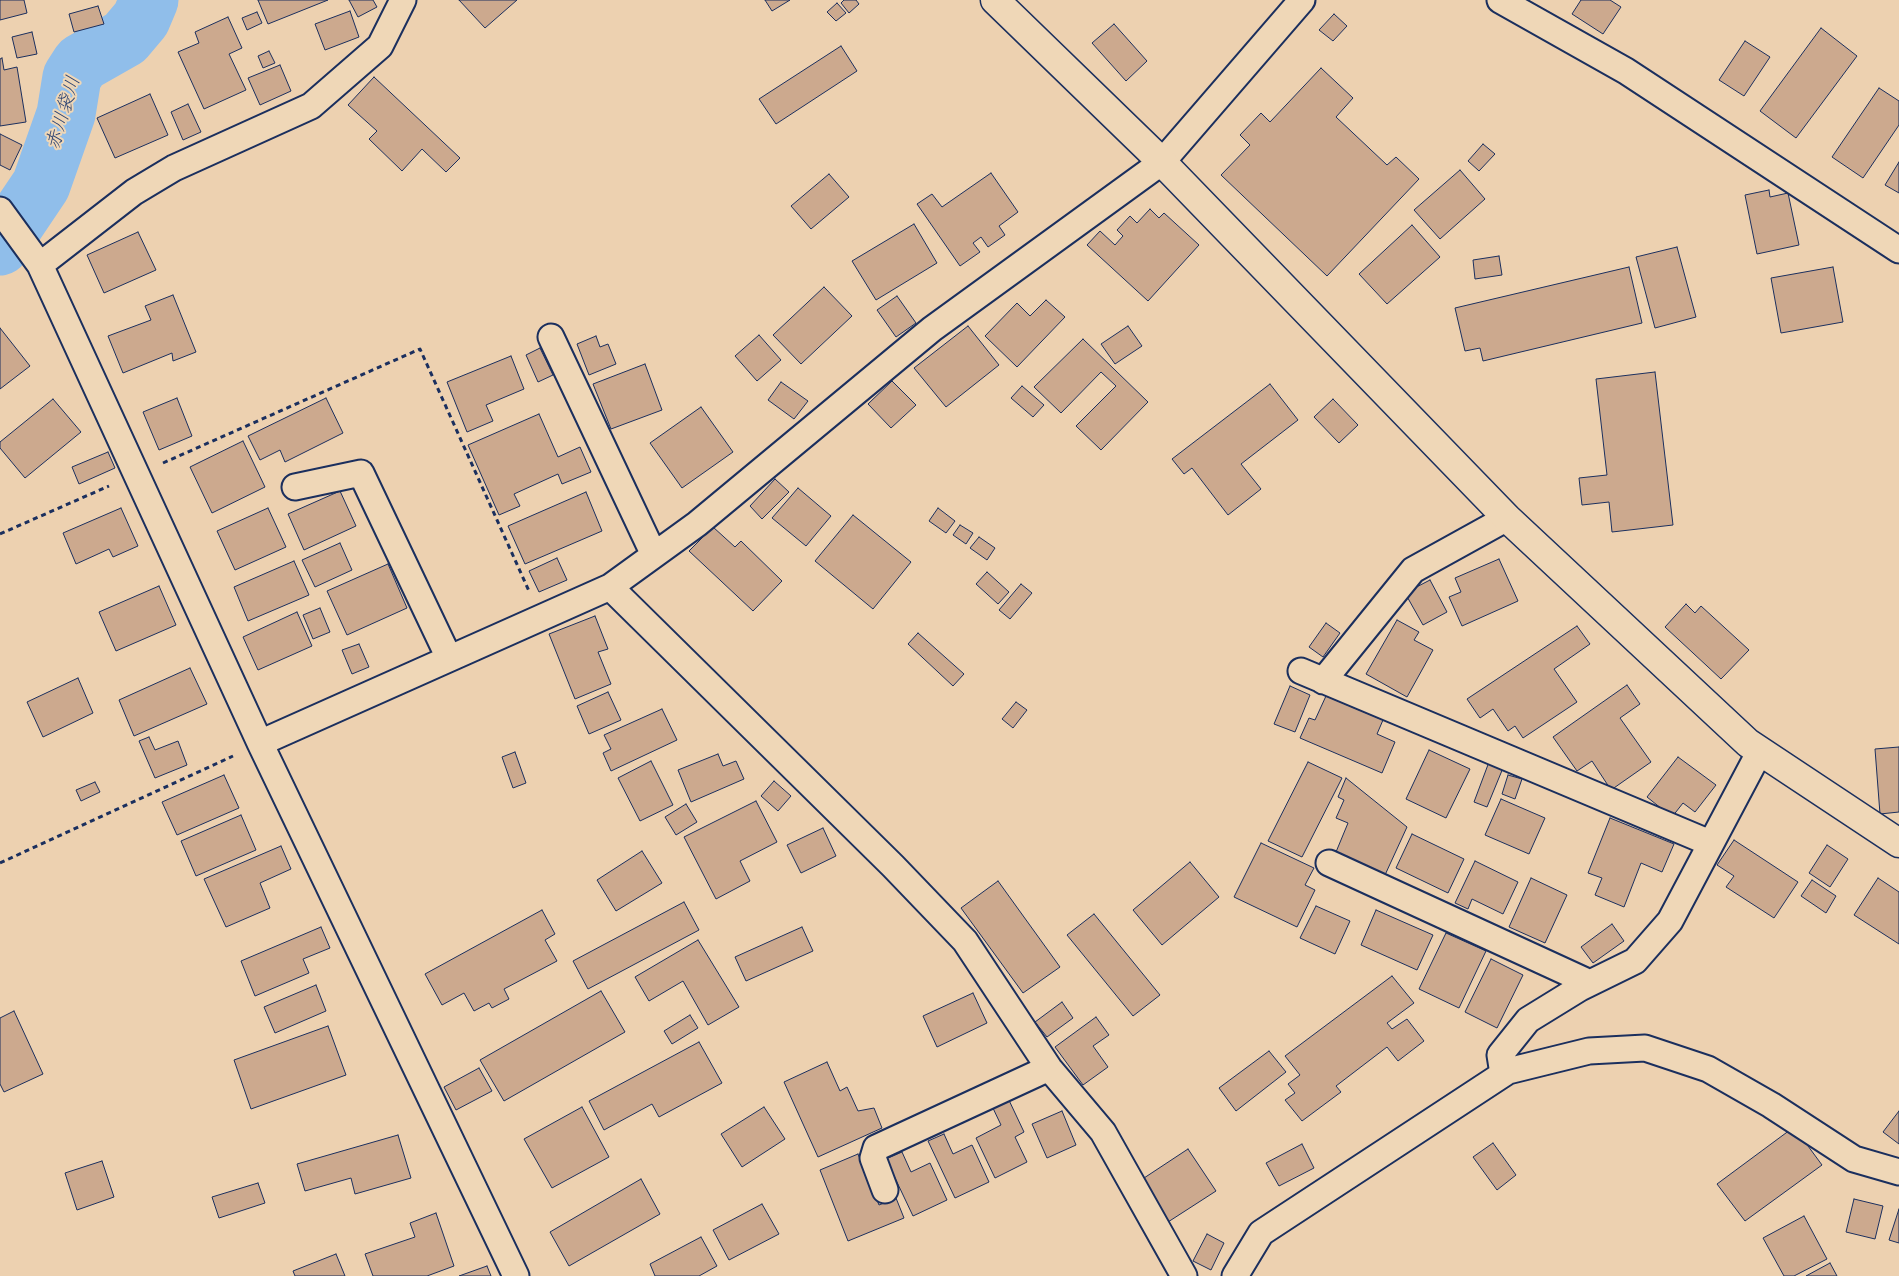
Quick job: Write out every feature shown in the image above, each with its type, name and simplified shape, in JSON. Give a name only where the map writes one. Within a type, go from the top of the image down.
[{"type":"street","points":[[40,265],[134,192],[174,168],[311,106],[380,46],[403,0]]},
{"type":"street","points":[[995,0],[1162,162],[1506,518],[1748,743],[1899,843]]},
{"type":"street","points":[[260,743],[610,587],[697,524],[932,329],[1162,162],[1302,0]]},
{"type":"street","points":[[1500,0],[1626,71],[1899,250]]},
{"type":"street","points":[[0,210],[40,265],[138,474],[260,743],[516,1276]]},
{"type":"street","points":[[551,337],[654,555]]},
{"type":"street","points":[[295,487],[361,473],[449,658]]},
{"type":"street","points":[[1323,681],[1413,570],[1506,518]]},
{"type":"street","points":[[610,587],[893,866],[965,941],[1049,1068],[1103,1132],[1184,1276]]},
{"type":"street","points":[[1301,671],[1710,843]]},
{"type":"street","points":[[1503,1074],[1500,1055],[1528,1020],[1590,983],[1635,961],[1670,921],[1760,751]]},
{"type":"street","points":[[1329,863],[1590,983]]},
{"type":"street","points":[[1235,1276],[1261,1233],[1503,1074],[1508,1071],[1590,1050],[1645,1048],[1708,1070],[1771,1105],[1854,1159],[1899,1172]]},
{"type":"street","points":[[885,1190],[873,1158],[876,1148],[1049,1068]]},
{"type":"path","points":[[0,534],[138,474]]},
{"type":"path","points":[[0,863],[260,743]]},
{"type":"building","points":[[0,0],[24,0],[27,13],[0,20]]},
{"type":"building","points":[[258,0],[328,0],[268,24]]},
{"type":"building","points":[[349,0],[373,0],[377,7],[358,17]]},
{"type":"building","points":[[459,0],[517,0],[485,28]]},
{"type":"building","points":[[765,0],[790,0],[772,11]]},
{"type":"building","points":[[844,0],[856,0],[859,4],[849,13],[841,3]]},
{"type":"building","points":[[1581,0],[1610,0],[1621,7],[1603,34],[1572,14]]},
{"type":"building","points":[[837,3],[846,13],[836,21],[827,12]]},
{"type":"building","points":[[98,6],[104,24],[74,32],[69,14]]},
{"type":"building","points":[[350,11],[359,37],[325,50],[315,24]]},
{"type":"building","points":[[257,12],[262,23],[247,30],[242,18]]},
{"type":"building","points":[[1334,14],[1347,26],[1333,41],[1319,30]]},
{"type":"building","points":[[228,17],[242,48],[229,54],[246,90],[204,109],[178,52],[199,43],[195,32]]},
{"type":"building","points":[[1114,24],[1147,61],[1126,81],[1092,43]]},
{"type":"building","points":[[1821,28],[1857,56],[1796,138],[1760,111]]},
{"type":"building","points":[[32,32],[37,54],[17,58],[12,37]]},
{"type":"building","points":[[1745,41],[1770,57],[1744,96],[1719,80]]},
{"type":"building","points":[[841,46],[857,71],[776,124],[759,99]]},
{"type":"building","points":[[269,51],[275,63],[263,68],[258,56]]},
{"type":"building","points":[[2,58],[4,70],[17,67],[26,122],[0,126],[0,59]]},
{"type":"building","points":[[280,65],[291,91],[260,105],[248,78]]},
{"type":"building","points":[[1321,68],[1353,98],[1336,117],[1387,165],[1396,157],[1419,179],[1327,276],[1221,175],[1250,145],[1240,135],[1261,113],[1270,122]]},
{"type":"building","points":[[374,77],[460,158],[446,172],[422,149],[402,171],[369,139],[377,131],[348,105]]},
{"type":"building","points":[[1879,88],[1899,101],[1899,125],[1863,178],[1832,157]]},
{"type":"building","points":[[150,94],[168,135],[115,158],[97,118]]},
{"type":"building","points":[[188,104],[201,132],[183,140],[171,112]]},
{"type":"building","points":[[0,134],[22,145],[10,170],[0,165]]},
{"type":"building","points":[[1483,144],[1495,154],[1479,171],[1468,161]]},
{"type":"building","points":[[1899,162],[1899,193],[1885,185]]},
{"type":"building","points":[[1460,170],[1485,199],[1440,239],[1414,210]]},
{"type":"building","points":[[991,173],[1018,212],[999,226],[1005,235],[988,247],[981,237],[973,243],[980,252],[960,266],[917,204],[932,194],[942,207]]},
{"type":"building","points":[[829,174],[849,197],[811,229],[791,206]]},
{"type":"building","points":[[1769,190],[1770,197],[1788,193],[1799,245],[1757,254],[1745,195]]},
{"type":"building","points":[[1150,209],[1159,218],[1164,213],[1199,245],[1148,301],[1087,245],[1100,231],[1115,245],[1123,236],[1117,230],[1130,216],[1137,223]]},
{"type":"building","points":[[914,224],[937,263],[876,300],[852,261]]},
{"type":"building","points":[[1412,225],[1440,257],[1387,304],[1359,274]]},
{"type":"building","points":[[138,232],[156,270],[104,293],[87,255]]},
{"type":"building","points":[[1677,247],[1696,317],[1655,328],[1636,257]]},
{"type":"building","points":[[1499,256],[1502,275],[1475,279],[1473,260]]},
{"type":"building","points":[[1629,267],[1642,323],[1483,361],[1480,348],[1465,351],[1455,308]]},
{"type":"building","points":[[1833,267],[1843,322],[1781,333],[1771,278]]},
{"type":"building","points":[[824,287],[852,316],[801,364],[773,335]]},
{"type":"building","points":[[173,295],[196,352],[173,361],[172,353],[123,373],[108,336],[151,320],[145,306]]},
{"type":"building","points":[[897,296],[916,323],[896,337],[877,310]]},
{"type":"building","points":[[1046,300],[1065,317],[1017,367],[985,336],[1017,303],[1030,316]]},
{"type":"building","points":[[968,326],[999,365],[946,407],[914,368]]},
{"type":"building","points":[[1128,326],[1142,346],[1115,364],[1101,344]]},
{"type":"building","points":[[0,328],[30,366],[0,389]]},
{"type":"building","points":[[759,335],[781,360],[757,381],[735,356]]},
{"type":"building","points":[[596,336],[600,347],[608,344],[616,364],[589,375],[577,344]]},
{"type":"building","points":[[1083,339],[1148,402],[1101,450],[1076,426],[1116,386],[1101,372],[1061,413],[1034,387]]},
{"type":"building","points":[[540,348],[553,375],[538,382],[526,355]]},
{"type":"building","points":[[511,356],[524,389],[486,405],[493,421],[467,432],[447,382]]},
{"type":"building","points":[[645,364],[662,410],[611,429],[593,384]]},
{"type":"building","points":[[1655,372],[1673,525],[1612,532],[1609,502],[1582,505],[1579,478],[1607,475],[1596,379]]},
{"type":"building","points":[[892,381],[916,405],[891,428],[868,404]]},
{"type":"building","points":[[781,382],[808,401],[794,419],[768,400]]},
{"type":"building","points":[[1270,384],[1298,420],[1241,464],[1261,489],[1228,515],[1192,468],[1184,474],[1172,459]]},
{"type":"building","points":[[1022,386],[1044,405],[1033,417],[1011,398]]},
{"type":"building","points":[[177,398],[192,436],[159,450],[143,412]]},
{"type":"building","points":[[326,398],[343,433],[285,462],[280,450],[260,460],[248,436]]},
{"type":"building","points":[[53,399],[81,432],[25,478],[0,448],[0,442]]},
{"type":"building","points":[[1333,399],[1358,425],[1339,443],[1314,417]]},
{"type":"building","points":[[701,407],[733,452],[682,488],[650,443]]},
{"type":"building","points":[[539,414],[558,457],[580,447],[591,472],[562,484],[558,474],[514,494],[520,506],[499,515],[468,445]]},
{"type":"building","points":[[243,441],[265,487],[212,513],[190,467]]},
{"type":"building","points":[[108,452],[115,468],[79,484],[72,467]]},
{"type":"building","points":[[775,479],[789,492],[762,519],[750,506]]},
{"type":"building","points":[[798,488],[831,516],[806,546],[772,518]]},
{"type":"building","points":[[340,491],[356,526],[304,550],[288,514]]},
{"type":"building","points":[[586,492],[602,531],[525,564],[508,526]]},
{"type":"building","points":[[121,508],[138,546],[113,557],[109,549],[76,564],[63,533]]},
{"type":"building","points":[[268,508],[286,547],[235,570],[217,531]]},
{"type":"building","points":[[938,508],[955,521],[946,533],[929,521]]},
{"type":"building","points":[[853,515],[911,562],[873,609],[815,561]]},
{"type":"building","points":[[960,525],[973,533],[966,544],[953,535]]},
{"type":"building","points":[[713,527],[735,547],[741,541],[782,581],[753,611],[689,551]]},
{"type":"building","points":[[979,537],[995,548],[987,560],[970,548]]},
{"type":"building","points":[[340,543],[352,570],[315,587],[302,560]]},
{"type":"building","points":[[557,558],[567,580],[539,592],[529,571]]},
{"type":"building","points":[[1499,559],[1518,601],[1462,626],[1449,597],[1461,592],[1455,578]]},
{"type":"building","points":[[294,561],[309,595],[248,621],[234,587]]},
{"type":"building","points":[[388,564],[407,608],[347,635],[327,591]]},
{"type":"building","points":[[987,572],[1009,592],[998,604],[976,584]]},
{"type":"building","points":[[1430,580],[1447,612],[1423,625],[1405,593]]},
{"type":"building","points":[[1021,584],[1032,593],[1010,619],[999,610]]},
{"type":"building","points":[[159,586],[176,625],[116,651],[99,612]]},
{"type":"building","points":[[1686,604],[1695,613],[1701,606],[1749,650],[1721,679],[1665,627]]},
{"type":"building","points":[[320,608],[330,632],[313,639],[303,615]]},
{"type":"building","points":[[297,612],[312,646],[258,670],[243,637]]},
{"type":"building","points":[[595,616],[608,649],[598,652],[611,684],[575,699],[549,634]]},
{"type":"building","points":[[1397,620],[1419,632],[1414,640],[1433,650],[1407,697],[1366,674]]},
{"type":"building","points":[[1326,623],[1340,633],[1323,657],[1309,647]]},
{"type":"building","points":[[1577,626],[1590,644],[1554,669],[1577,702],[1523,738],[1515,726],[1508,731],[1493,709],[1480,718],[1467,699]]},
{"type":"building","points":[[918,633],[964,674],[953,686],[908,644]]},
{"type":"building","points":[[359,644],[369,667],[352,674],[342,650]]},
{"type":"building","points":[[190,668],[207,704],[134,736],[119,700]]},
{"type":"building","points":[[78,678],[93,713],[43,737],[27,702]]},
{"type":"building","points":[[1627,685],[1640,704],[1620,718],[1651,762],[1611,790],[1592,761],[1577,771],[1553,737]]},
{"type":"building","points":[[1290,686],[1310,695],[1295,732],[1274,724]]},
{"type":"building","points":[[608,692],[621,720],[589,734],[577,706]]},
{"type":"building","points":[[1326,696],[1383,720],[1377,734],[1395,742],[1382,773],[1300,738],[1309,718],[1315,720]]},
{"type":"building","points":[[1016,702],[1027,710],[1013,728],[1002,719]]},
{"type":"building","points":[[662,709],[677,740],[611,771],[603,753],[611,749],[604,735]]},
{"type":"building","points":[[149,737],[155,750],[178,741],[187,765],[155,778],[139,741]]},
{"type":"building","points":[[1899,747],[1899,812],[1880,814],[1875,749]]},
{"type":"building","points":[[1429,750],[1470,769],[1446,818],[1406,799]]},
{"type":"building","points":[[515,752],[526,783],[513,788],[502,757]]},
{"type":"building","points":[[718,754],[723,766],[736,761],[744,779],[691,802],[678,770]]},
{"type":"building","points":[[1678,757],[1716,785],[1695,812],[1683,803],[1672,817],[1647,797]]},
{"type":"building","points":[[651,761],[673,805],[640,821],[618,778]]},
{"type":"building","points":[[1308,762],[1342,778],[1302,857],[1268,841]]},
{"type":"building","points":[[1489,762],[1503,768],[1487,807],[1474,802]]},
{"type":"building","points":[[224,775],[239,808],[177,835],[162,802]]},
{"type":"building","points":[[1508,775],[1522,779],[1515,799],[1502,794]]},
{"type":"building","points":[[1346,778],[1407,827],[1385,875],[1336,852],[1348,823],[1336,818],[1344,800],[1338,797]]},
{"type":"building","points":[[774,781],[791,796],[778,811],[761,796]]},
{"type":"building","points":[[95,782],[100,792],[81,801],[76,790]]},
{"type":"building","points":[[1501,799],[1545,818],[1529,854],[1485,835]]},
{"type":"building","points":[[756,801],[777,842],[740,861],[750,881],[716,899],[684,837]]},
{"type":"building","points":[[686,804],[697,822],[676,835],[665,817]]},
{"type":"building","points":[[241,815],[256,850],[196,876],[181,841]]},
{"type":"building","points":[[1610,818],[1674,844],[1662,872],[1641,863],[1624,907],[1595,895],[1602,878],[1588,873]]},
{"type":"building","points":[[823,828],[836,856],[801,873],[787,845]]},
{"type":"building","points":[[1412,834],[1464,859],[1448,893],[1396,868]]},
{"type":"building","points":[[1734,840],[1798,882],[1774,918],[1726,887],[1734,876],[1717,865]]},
{"type":"building","points":[[1261,843],[1314,868],[1305,885],[1315,890],[1297,927],[1234,897]]},
{"type":"building","points":[[1827,845],[1848,859],[1830,887],[1809,873]]},
{"type":"building","points":[[281,846],[291,869],[260,883],[270,908],[226,927],[204,879]]},
{"type":"building","points":[[642,851],[662,883],[616,911],[597,880]]},
{"type":"building","points":[[1475,861],[1518,882],[1503,914],[1472,899],[1468,909],[1455,903]]},
{"type":"building","points":[[1190,862],[1219,897],[1162,945],[1133,910]]},
{"type":"building","points":[[1531,878],[1567,895],[1545,943],[1509,927]]},
{"type":"building","points":[[1878,878],[1899,892],[1899,944],[1854,915]]},
{"type":"building","points":[[1812,880],[1836,896],[1826,913],[1801,896]]},
{"type":"building","points":[[998,881],[1060,967],[1023,993],[961,908]]},
{"type":"building","points":[[684,902],[699,930],[588,989],[573,961]]},
{"type":"building","points":[[1316,906],[1350,921],[1335,954],[1300,938]]},
{"type":"building","points":[[542,910],[555,934],[545,940],[557,961],[504,989],[509,999],[492,1008],[489,1003],[474,1011],[464,993],[442,1005],[425,974]]},
{"type":"building","points":[[1376,910],[1433,935],[1417,970],[1361,945]]},
{"type":"building","points":[[1094,914],[1160,995],[1133,1016],[1067,935]]},
{"type":"building","points":[[1612,924],[1624,941],[1593,963],[1581,947]]},
{"type":"building","points":[[321,927],[330,948],[303,959],[309,973],[255,996],[241,961]]},
{"type":"building","points":[[802,927],[813,951],[746,981],[735,957]]},
{"type":"building","points":[[1446,933],[1486,951],[1459,1008],[1419,989]]},
{"type":"building","points":[[698,940],[739,1007],[708,1025],[683,981],[649,1001],[635,977]]},
{"type":"building","points":[[1491,959],[1523,975],[1497,1028],[1465,1012]]},
{"type":"building","points":[[1392,976],[1414,1003],[1387,1023],[1392,1029],[1407,1019],[1424,1041],[1398,1061],[1387,1047],[1336,1086],[1341,1092],[1302,1121],[1285,1100],[1295,1093],[1288,1084],[1300,1075],[1285,1056]]},
{"type":"building","points":[[316,985],[326,1011],[275,1033],[264,1007]]},
{"type":"building","points":[[601,991],[625,1032],[504,1101],[480,1060]]},
{"type":"building","points":[[973,993],[987,1023],[937,1047],[923,1016]]},
{"type":"building","points":[[1062,1002],[1073,1018],[1047,1037],[1035,1022]]},
{"type":"building","points":[[14,1011],[43,1074],[4,1092],[0,1084],[0,1018]]},
{"type":"building","points":[[690,1015],[698,1028],[672,1044],[664,1031]]},
{"type":"building","points":[[1096,1017],[1109,1035],[1093,1046],[1108,1067],[1083,1085],[1055,1047]]},
{"type":"building","points":[[328,1026],[346,1075],[251,1109],[234,1060]]},
{"type":"building","points":[[699,1042],[722,1083],[659,1117],[652,1104],[604,1130],[589,1101]]},
{"type":"building","points":[[1269,1051],[1286,1072],[1236,1111],[1219,1088]]},
{"type":"building","points":[[827,1062],[840,1091],[847,1087],[858,1111],[874,1108],[882,1128],[818,1157],[784,1082]]},
{"type":"building","points":[[479,1068],[492,1091],[456,1110],[444,1087]]},
{"type":"building","points":[[1007,1096],[1024,1132],[1015,1137],[1027,1162],[995,1178],[976,1138],[1001,1125],[991,1104]]},
{"type":"building","points":[[582,1107],[609,1157],[552,1188],[524,1139]]},
{"type":"building","points":[[764,1107],[785,1139],[742,1167],[721,1134]]},
{"type":"building","points":[[1062,1111],[1076,1145],[1047,1158],[1032,1124]]},
{"type":"building","points":[[1899,1111],[1899,1144],[1883,1132]]},
{"type":"building","points":[[1794,1127],[1822,1165],[1745,1221],[1717,1184]]},
{"type":"building","points":[[944,1134],[953,1154],[972,1145],[989,1182],[955,1198],[928,1141]]},
{"type":"building","points":[[398,1135],[411,1178],[355,1194],[351,1178],[305,1191],[297,1164]]},
{"type":"building","points":[[1493,1143],[1516,1175],[1497,1190],[1473,1157]]},
{"type":"building","points":[[1302,1144],[1314,1168],[1279,1186],[1266,1163]]},
{"type":"building","points":[[1188,1149],[1216,1191],[1168,1222],[1141,1180]]},
{"type":"building","points":[[902,1152],[911,1172],[930,1163],[947,1200],[913,1216],[886,1159]]},
{"type":"building","points":[[858,1154],[879,1205],[896,1198],[904,1218],[848,1241],[820,1170]]},
{"type":"building","points":[[102,1161],[114,1197],[77,1210],[65,1173]]},
{"type":"building","points":[[641,1179],[660,1214],[569,1266],[550,1232]]},
{"type":"building","points":[[258,1183],[265,1203],[219,1218],[212,1197]]},
{"type":"building","points":[[1854,1199],[1883,1206],[1875,1239],[1846,1232]]},
{"type":"building","points":[[762,1204],[779,1234],[729,1260],[713,1230]]},
{"type":"building","points":[[1899,1209],[1899,1243],[1889,1240]]},
{"type":"building","points":[[436,1213],[454,1266],[427,1276],[373,1276],[365,1254],[415,1237],[410,1223]]},
{"type":"building","points":[[1804,1216],[1827,1259],[1794,1276],[1784,1276],[1763,1238]]},
{"type":"building","points":[[1207,1234],[1224,1243],[1211,1270],[1193,1261]]},
{"type":"building","points":[[701,1237],[717,1266],[699,1276],[655,1276],[650,1264]]},
{"type":"building","points":[[336,1254],[345,1276],[295,1276],[293,1271]]},
{"type":"building","points":[[1830,1263],[1837,1276],[1806,1276]]},
{"type":"building","points":[[487,1266],[491,1276],[459,1276]]},
{"type":"waterway","name":"赤川袋川","points":[[0,246],[41,185],[66,114],[72,77],[81,63],[125,38],[141,19],[149,0]]}]
